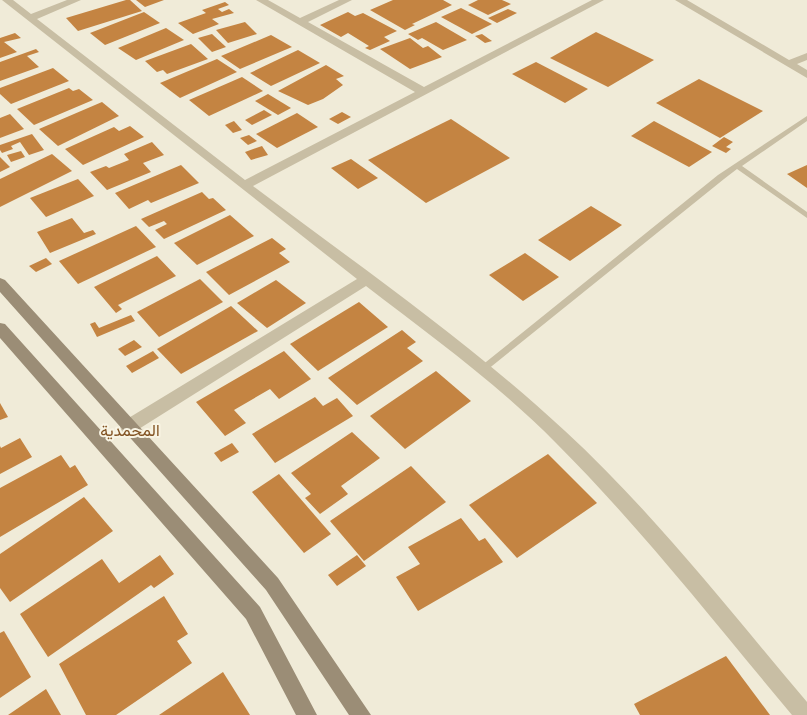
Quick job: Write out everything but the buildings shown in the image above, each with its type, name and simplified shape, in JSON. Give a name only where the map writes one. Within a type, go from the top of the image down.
[{"type":"street","points":[[7,0],[244,186],[484,368],[561,437],[646,526],[804,715]]},
{"type":"street","points":[[31,18],[76,0]]},
{"type":"street","points":[[261,0],[424,92]]},
{"type":"street","points":[[300,22],[347,0]]},
{"type":"street","points":[[244,186],[599,0]]},
{"type":"street","points":[[680,0],[807,75]]},
{"type":"street","points":[[789,64],[807,56]]},
{"type":"street","points":[[128,427],[367,279]]},
{"type":"street","points":[[0,284],[272,584],[361,715]]},
{"type":"street","points":[[0,328],[253,613],[307,715]]},
{"type":"lane","points":[[484,368],[737,166],[807,118]]},
{"type":"lane","points":[[737,166],[807,216]]},
{"type":"district","name":"المحمدية","points":[[130,430]]}]
